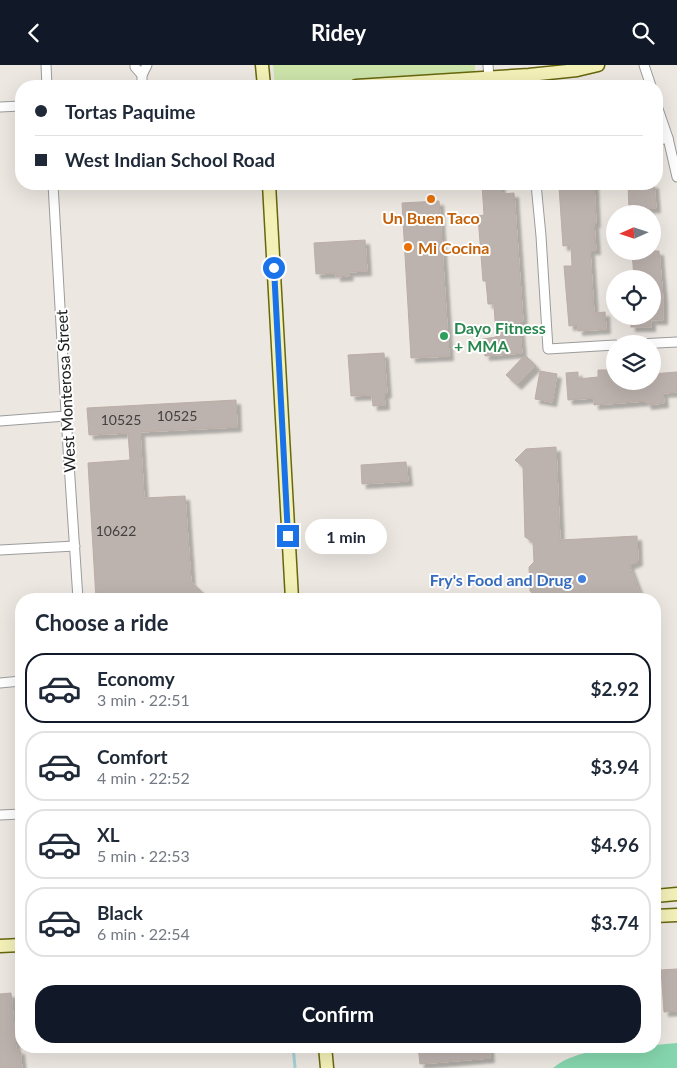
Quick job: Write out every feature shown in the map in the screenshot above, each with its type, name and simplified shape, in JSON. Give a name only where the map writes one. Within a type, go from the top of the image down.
[{"type":"main road","points":[[262,65],[263,80]]},
{"type":"main road","points":[[409,80],[488,71],[553,73],[598,65]]},
{"type":"main road","points":[[269,190],[292,593]]},
{"type":"main road","points":[[661,895],[677,894]]},
{"type":"main road","points":[[661,916],[677,915]]},
{"type":"main road","points":[[0,946],[15,945]]},
{"type":"main road","points":[[326,1053],[327,1068]]},
{"type":"street","points":[[46,65],[47,80]]},
{"type":"street","points":[[135,65],[142,75]]},
{"type":"street","points":[[142,80],[146,65]]},
{"type":"street","points":[[644,65],[649,80]]},
{"type":"street","points":[[0,107],[15,106]]},
{"type":"street","points":[[663,123],[677,177]]},
{"type":"street","points":[[663,139],[668,138]]},
{"type":"street","name":"West Monterosa Street","points":[[53,190],[78,593]]},
{"type":"street","points":[[537,190],[548,349],[606,346]]},
{"type":"street","points":[[661,342],[677,341]]},
{"type":"street","points":[[0,421],[66,416]]},
{"type":"street","points":[[0,551],[75,546]]},
{"type":"street","points":[[0,683],[15,682]]},
{"type":"street","points":[[0,815],[15,814]]},
{"type":"green space","points":[[273,65],[475,65],[475,78],[445,80],[274,80]]},
{"type":"green space","points":[[677,1043],[677,1068],[553,1068],[561,1062],[586,1053],[661,1053],[661,1044]]},
{"type":"building","points":[[482,190],[501,190],[502,194],[514,193],[523,321],[519,321],[522,353],[485,356],[483,339],[496,337],[494,304],[488,304],[486,281],[483,281],[478,216],[484,215]]},
{"type":"building","points":[[559,190],[594,190],[596,250],[590,250],[594,313],[605,312],[606,329],[578,331],[578,325],[569,326],[564,266],[572,266],[571,245],[563,246]]},
{"type":"building","points":[[628,190],[654,190],[656,205],[629,205]]},
{"type":"building","points":[[439,201],[449,356],[411,358],[402,203]]},
{"type":"building","points":[[365,240],[367,271],[348,272],[349,276],[336,277],[336,273],[316,274],[314,243]]},
{"type":"building","points":[[633,260],[660,260],[661,270],[633,270]]},
{"type":"building","points":[[661,275],[663,299],[663,320],[661,320]]},
{"type":"building","points":[[631,325],[651,325],[651,327],[631,327]]},
{"type":"building","points":[[384,353],[387,393],[384,394],[385,405],[373,406],[372,395],[351,396],[348,355]]},
{"type":"building","points":[[525,355],[536,366],[517,385],[506,375]]},
{"type":"building","points":[[598,370],[606,370],[606,390],[661,390],[661,373],[677,372],[677,392],[663,393],[664,403],[647,405],[646,401],[594,405],[594,398],[568,400],[566,373],[578,372],[578,379],[598,377]]},
{"type":"building","points":[[540,371],[557,374],[552,402],[535,399]]},
{"type":"building","points":[[236,400],[237,427],[140,432],[144,498],[185,496],[191,582],[203,593],[96,593],[88,463],[130,460],[128,433],[89,435],[87,408]]},
{"type":"building","name":"Fry's Food and Drug","points":[[556,447],[560,540],[637,536],[638,561],[629,565],[640,593],[532,593],[530,591],[529,567],[534,562],[533,542],[525,537],[523,467],[515,460],[526,449]]},
{"type":"building","points":[[406,462],[408,481],[362,484],[361,465]]},
{"type":"building","points":[[677,969],[677,1011],[664,1012],[661,970]]},
{"type":"building","points":[[11,993],[15,1053],[20,1053],[22,1068],[0,1068],[0,994]]},
{"type":"building","points":[[419,1053],[490,1053],[490,1058],[420,1064]]},
{"type":"waterway","points":[[294,1053],[295,1068]]},
{"type":"place","name":"Un Buen Taco","points":[[431,199]]},
{"type":"place","name":"Mi Cocina","points":[[408,247]]},
{"type":"place","name":"Dayo Fitness + MMA","points":[[444,336]]},
{"type":"place","name":"Fry's Food and Drug","points":[[582,579]]},
{"type":"route","points":[[274,268],[288,536]]}]
